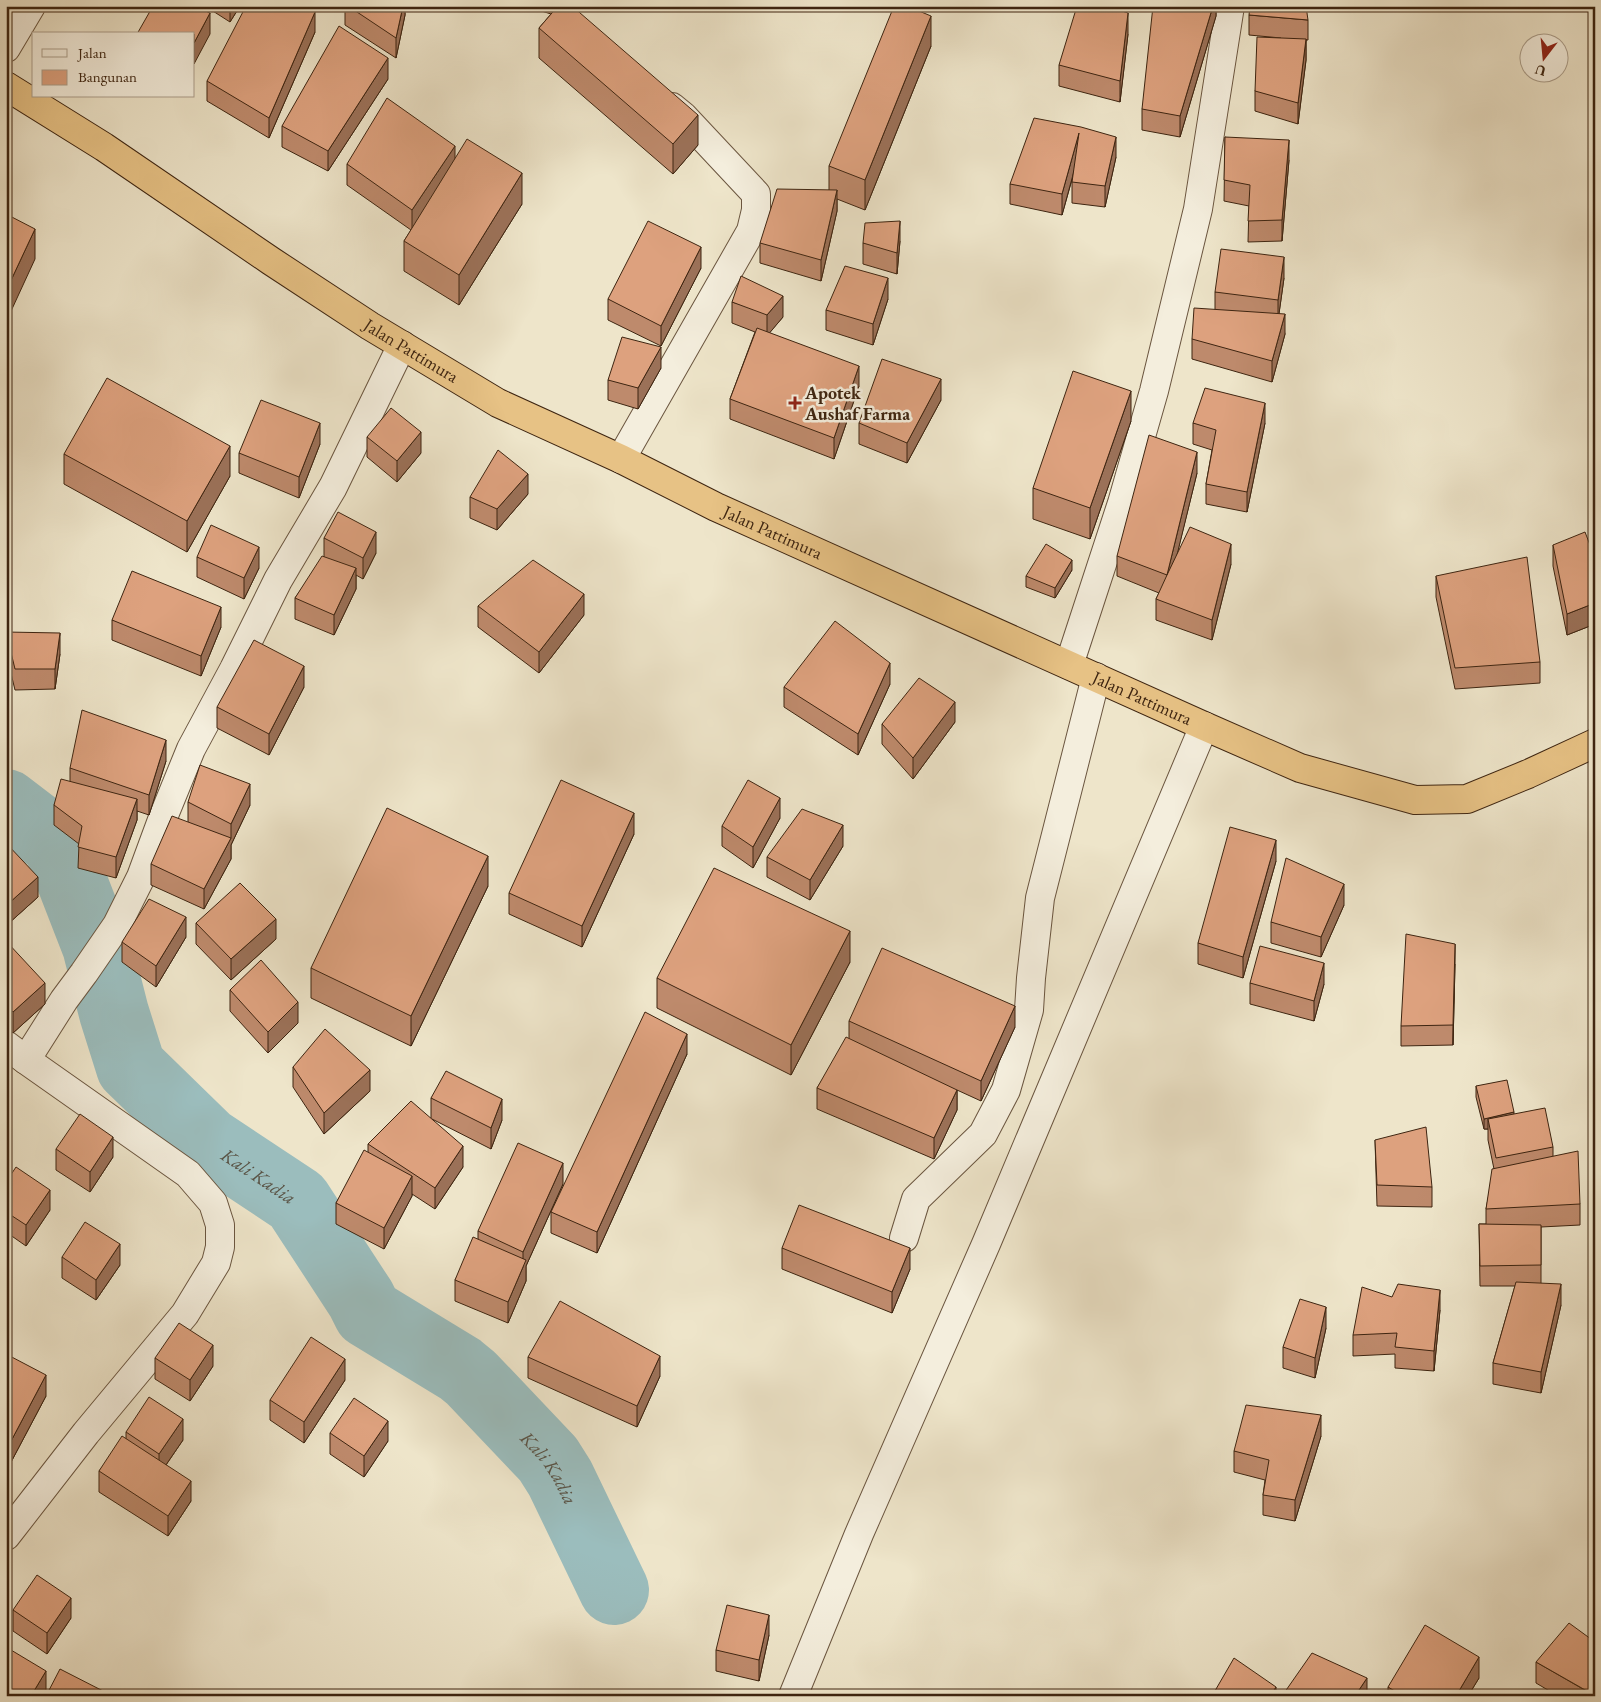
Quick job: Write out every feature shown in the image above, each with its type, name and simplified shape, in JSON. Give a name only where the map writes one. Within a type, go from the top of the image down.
[{"type":"highway","name":"Jalan Pattimura","points":[[6,86],[104,147],[271,261],[402,345],[498,403],[621,459],[716,506],[1300,768],[1416,800],[1467,799],[1528,774],[1595,742]]},
{"type":"street","points":[[6,48],[31,6]]},
{"type":"street","points":[[1069,665],[1122,502],[1161,364],[1198,209],[1230,6]]},
{"type":"street","points":[[621,459],[751,231],[756,210],[756,194],[683,116],[654,91]]},
{"type":"street","points":[[6,1536],[86,1433],[185,1314],[216,1263],[220,1247],[220,1225],[213,1202],[188,1174],[16,1053],[41,1038],[64,1000],[117,926],[141,877],[191,749],[234,669],[278,580],[333,487],[402,345]]},
{"type":"street","points":[[904,1238],[916,1199],[983,1134],[1006,1090],[1029,1010],[1040,898],[1096,677]]},
{"type":"street","points":[[793,1696],[859,1534],[986,1244],[1204,726]]},
{"type":"building","points":[[153,6],[194,6],[210,13],[195,41],[195,32],[138,32]]},
{"type":"building","points":[[246,6],[306,6],[315,12],[269,118],[207,81]]},
{"type":"building","points":[[348,6],[403,6],[396,38]]},
{"type":"building","points":[[558,6],[572,6],[698,115],[673,144],[539,28]]},
{"type":"building","points":[[894,6],[907,6],[931,16],[865,180],[829,166]]},
{"type":"building","points":[[1077,6],[1107,6],[1128,13],[1120,81],[1059,65]]},
{"type":"building","points":[[1153,6],[1213,6],[1180,116],[1142,109]]},
{"type":"building","points":[[1250,6],[1306,6],[1308,20],[1249,15]]},
{"type":"building","points":[[339,26],[388,58],[328,151],[282,126]]},
{"type":"building","points":[[1257,37],[1306,39],[1298,103],[1255,91]]},
{"type":"building","points":[[387,98],[455,146],[412,210],[347,164]]},
{"type":"building","points":[[1034,118],[1081,127],[1116,137],[1105,186],[1072,182],[1079,133],[1062,194],[1010,184]]},
{"type":"building","points":[[1225,137],[1289,140],[1282,220],[1248,221],[1250,185],[1224,180]]},
{"type":"building","points":[[467,139],[522,173],[459,275],[404,241]]},
{"type":"building","points":[[777,189],[837,190],[821,260],[760,243]]},
{"type":"building","points":[[6,214],[35,229],[6,291]]},
{"type":"building","points":[[648,221],[701,247],[661,326],[608,299]]},
{"type":"building","points":[[900,221],[897,253],[863,243],[865,223]]},
{"type":"building","points":[[1221,249],[1284,257],[1278,300],[1215,292]]},
{"type":"building","points":[[845,266],[888,278],[873,324],[826,310]]},
{"type":"building","points":[[741,276],[783,296],[767,315],[732,302]]},
{"type":"building","points":[[1194,308],[1285,314],[1272,361],[1192,339]]},
{"type":"building","name":"Apotek Aushaf Farma","points":[[757,328],[859,366],[834,438],[730,399]]},
{"type":"building","points":[[622,337],[661,347],[638,388],[608,380]]},
{"type":"building","points":[[882,359],[941,379],[907,443],[859,423]]},
{"type":"building","points":[[1073,371],[1131,391],[1090,508],[1033,488]]},
{"type":"building","points":[[107,378],[230,446],[187,521],[64,454]]},
{"type":"building","points":[[1205,388],[1265,403],[1247,492],[1206,484],[1216,430],[1193,423]]},
{"type":"building","points":[[261,400],[320,423],[299,477],[239,453]]},
{"type":"building","points":[[391,408],[421,432],[397,461],[367,437]]},
{"type":"building","points":[[1149,435],[1197,452],[1167,575],[1117,556]]},
{"type":"building","points":[[498,450],[528,474],[497,509],[470,497]]},
{"type":"building","points":[[338,512],[376,532],[363,558],[324,538]]},
{"type":"building","points":[[211,525],[259,547],[244,578],[197,557]]},
{"type":"building","points":[[1190,527],[1231,544],[1212,620],[1156,599]]},
{"type":"building","points":[[1585,532],[1595,558],[1595,603],[1567,614],[1553,545]]},
{"type":"building","points":[[1046,544],[1072,560],[1055,588],[1026,576]]},
{"type":"building","points":[[322,556],[356,568],[334,615],[295,598]]},
{"type":"building","points":[[1527,557],[1540,662],[1455,668],[1436,576]]},
{"type":"building","points":[[533,560],[584,594],[539,652],[478,606]]},
{"type":"building","points":[[132,571],[221,607],[201,656],[112,620]]},
{"type":"building","points":[[835,621],[890,663],[858,734],[784,687]]},
{"type":"building","points":[[6,632],[60,633],[55,669],[15,669]]},
{"type":"building","points":[[254,640],[304,666],[269,734],[217,707]]},
{"type":"building","points":[[919,678],[955,702],[913,758],[882,724]]},
{"type":"building","points":[[82,710],[166,740],[149,795],[70,768]]},
{"type":"building","points":[[200,765],[250,784],[231,824],[188,802]]},
{"type":"building","points":[[61,779],[137,799],[116,857],[78,847],[82,826],[54,805]]},
{"type":"building","points":[[561,780],[634,813],[582,926],[509,893]]},
{"type":"building","points":[[748,780],[780,798],[753,847],[722,826]]},
{"type":"building","points":[[387,808],[488,856],[411,1016],[311,968]]},
{"type":"building","points":[[802,809],[843,825],[810,880],[767,857]]},
{"type":"building","points":[[172,816],[231,838],[204,889],[151,864]]},
{"type":"building","points":[[1230,827],[1276,840],[1243,957],[1198,943]]},
{"type":"building","points":[[6,843],[38,877],[8,904],[6,901]]},
{"type":"building","points":[[1286,858],[1344,884],[1321,937],[1271,922]]},
{"type":"building","points":[[714,868],[850,931],[791,1045],[657,978]]},
{"type":"building","points":[[240,883],[276,919],[231,959],[196,923]]},
{"type":"building","points":[[149,899],[186,917],[156,966],[122,942]]},
{"type":"building","points":[[1406,934],[1455,944],[1453,1025],[1401,1026]]},
{"type":"building","points":[[6,941],[45,983],[13,1012],[6,1005]]},
{"type":"building","points":[[1260,946],[1324,963],[1314,1001],[1250,983]]},
{"type":"building","points":[[882,948],[1015,1006],[981,1081],[849,1021]]},
{"type":"building","points":[[261,960],[298,1002],[268,1032],[230,990]]},
{"type":"building","points":[[645,1012],[687,1034],[597,1232],[551,1212]]},
{"type":"building","points":[[325,1029],[370,1070],[324,1113],[293,1067]]},
{"type":"building","points":[[846,1037],[957,1090],[934,1138],[817,1088]]},
{"type":"building","points":[[446,1071],[502,1099],[491,1128],[431,1098]]},
{"type":"building","points":[[1507,1080],[1514,1112],[1484,1119],[1476,1086]]},
{"type":"building","points":[[411,1101],[463,1146],[435,1188],[368,1144]]},
{"type":"building","points":[[1545,1108],[1553,1147],[1496,1158],[1488,1119]]},
{"type":"building","points":[[80,1114],[113,1137],[90,1172],[56,1149]]},
{"type":"building","points":[[1426,1127],[1432,1187],[1377,1185],[1375,1140]]},
{"type":"building","points":[[518,1143],[563,1163],[523,1252],[478,1231]]},
{"type":"building","points":[[364,1150],[412,1176],[384,1228],[336,1203]]},
{"type":"building","points":[[1578,1151],[1580,1204],[1486,1209],[1492,1169]]},
{"type":"building","points":[[16,1167],[50,1190],[26,1225],[6,1212],[6,1182]]},
{"type":"building","points":[[799,1205],[910,1248],[892,1292],[782,1248]]},
{"type":"building","points":[[85,1222],[120,1244],[96,1280],[62,1257]]},
{"type":"building","points":[[1479,1224],[1541,1225],[1541,1265],[1480,1266]]},
{"type":"building","points":[[473,1237],[526,1260],[508,1302],[455,1280]]},
{"type":"building","points":[[1516,1282],[1561,1284],[1541,1372],[1493,1363]]},
{"type":"building","points":[[1398,1284],[1440,1290],[1434,1351],[1395,1347],[1397,1333],[1353,1335],[1362,1287],[1392,1297]]},
{"type":"building","points":[[1300,1299],[1326,1307],[1315,1358],[1283,1347]]},
{"type":"building","points":[[560,1301],[660,1356],[637,1406],[528,1357]]},
{"type":"building","points":[[179,1323],[213,1345],[190,1380],[155,1358]]},
{"type":"building","points":[[311,1337],[345,1359],[304,1422],[270,1400]]},
{"type":"building","points":[[6,1354],[46,1375],[10,1443],[6,1441]]},
{"type":"building","points":[[149,1397],[183,1419],[159,1454],[126,1432]]},
{"type":"building","points":[[354,1398],[388,1421],[364,1456],[330,1433]]},
{"type":"building","points":[[1246,1405],[1321,1415],[1295,1500],[1263,1495],[1269,1460],[1234,1451]]},
{"type":"building","points":[[122,1436],[191,1481],[168,1516],[99,1471]]},
{"type":"building","points":[[37,1575],[71,1598],[47,1633],[13,1610]]},
{"type":"building","points":[[727,1605],[769,1615],[759,1660],[716,1650]]},
{"type":"building","points":[[1569,1623],[1595,1642],[1594,1695],[1536,1662]]},
{"type":"building","points":[[1425,1625],[1479,1657],[1456,1696],[1403,1696],[1388,1687]]},
{"type":"building","points":[[6,1647],[46,1671],[31,1696],[6,1696]]},
{"type":"building","points":[[1312,1653],[1367,1678],[1355,1696],[1282,1696]]},
{"type":"building","points":[[1234,1658],[1276,1687],[1270,1696],[1212,1696]]},
{"type":"building","points":[[60,1669],[105,1692],[103,1696],[46,1696]]},
{"type":"waterway","name":"Kali Kadia","points":[[6,804],[57,843],[97,946],[114,1013],[131,1067],[208,1142],[297,1201],[361,1299],[368,1313],[460,1369],[471,1378],[548,1459],[560,1478],[614,1590]]},
{"type":"place","name":"Apotek Aushaf Farma","points":[[795,403]]}]
